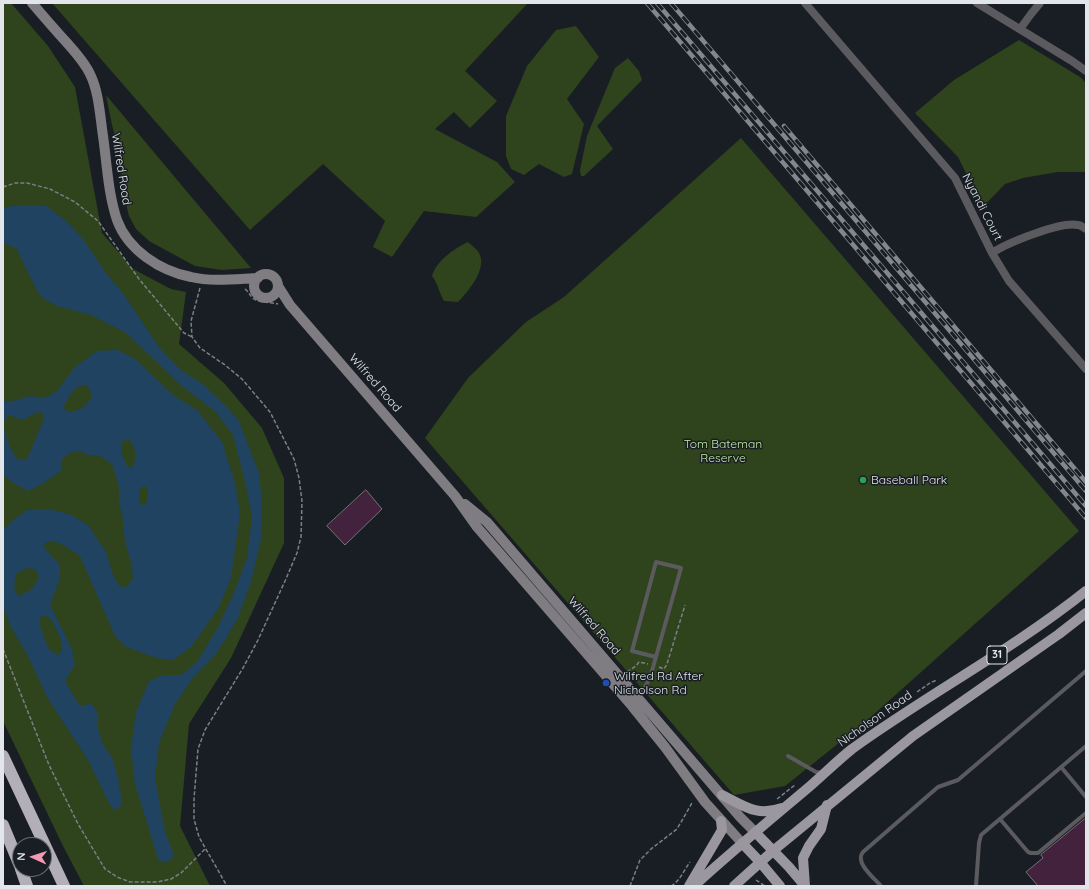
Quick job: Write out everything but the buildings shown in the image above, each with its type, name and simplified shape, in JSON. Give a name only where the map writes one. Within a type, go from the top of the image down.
[{"type":"highway","points":[[3,756],[64,886]]},
{"type":"highway","points":[[3,824],[12,847]]},
{"type":"main road","name":"Wilfred Road","points":[[32,3],[79,57],[90,74],[99,110],[112,200],[123,233],[131,243],[148,258],[170,271],[192,277],[209,279],[235,279],[256,282]]},
{"type":"main road","points":[[263,274],[270,274],[276,279],[278,286],[277,291],[272,296],[261,296],[256,290],[256,282],[263,274]]},
{"type":"main road","name":"Wilfred Road","points":[[278,286],[290,305],[455,496],[477,527],[635,702],[722,794],[740,817],[755,832]]},
{"type":"main road","name":"Wilfred Road","points":[[272,296],[290,305]]},
{"type":"main road","name":"Nicholson Road","points":[[694,886],[850,751],[904,713],[972,672],[1023,638],[1086,592]]},
{"type":"main road","name":"31","points":[[734,886],[827,805],[913,736],[1059,634],[1086,613]]},
{"type":"main road","name":"Wilfred Road","points":[[635,702],[705,802],[742,843]]},
{"type":"main road","points":[[722,794],[752,810],[771,812],[786,806]]},
{"type":"main road","points":[[805,886],[803,858],[809,846],[821,829],[827,805]]},
{"type":"main road","points":[[689,886],[722,830],[721,821]]},
{"type":"main road","points":[[755,832],[774,850],[805,886]]},
{"type":"main road","points":[[742,843],[780,886]]},
{"type":"street","name":"Nyandi Court","points":[[805,3],[955,178],[992,252],[1009,281],[1086,370]]},
{"type":"street","points":[[977,3],[1086,71]]},
{"type":"street","points":[[1020,29],[1040,3]]},
{"type":"street","points":[[992,252],[1009,243],[1062,225],[1078,225],[1086,229]]},
{"type":"lane","points":[[635,702],[648,681],[656,657],[681,568],[656,562],[632,651],[656,657]]},
{"type":"lane","points":[[881,886],[862,864],[860,855],[938,787],[958,780],[1086,671]]},
{"type":"lane","points":[[976,886],[979,843],[981,835],[1086,746]]},
{"type":"lane","points":[[788,756],[816,772],[826,773]]},
{"type":"lane","points":[[1061,767],[1086,798]]},
{"type":"lane","points":[[1000,819],[1028,852],[1035,853],[1086,812]]},
{"type":"path","points":[[3,187],[15,183],[27,183],[50,189],[75,202],[98,221],[139,279],[184,333],[192,337],[200,348],[242,379],[270,412],[294,458],[297,467],[302,501],[301,537],[297,554],[273,608],[243,668],[210,720],[201,740],[197,757],[193,809],[196,828],[205,848],[227,886]]},
{"type":"path","points":[[192,337],[191,320],[201,283]]},
{"type":"path","points":[[242,287],[249,291],[252,298],[259,302],[279,304]]},
{"type":"path","points":[[659,667],[664,668],[667,664],[685,605]]},
{"type":"path","points":[[3,649],[49,766],[78,824],[105,869],[117,877],[130,882],[157,882],[171,879],[181,873],[205,848]]},
{"type":"path","points":[[624,674],[636,666],[639,662],[649,664]]},
{"type":"path","points":[[630,886],[640,860],[677,828],[687,810],[697,799]]},
{"type":"green space","points":[[3,3],[11,3],[48,46],[75,87],[102,233],[133,269],[171,289],[186,292],[179,344],[224,383],[262,428],[284,478],[284,543],[231,658],[189,724],[180,826],[210,886],[84,886],[63,846],[3,721]]},
{"type":"green space","points":[[52,3],[528,3],[465,71],[497,101],[470,128],[454,112],[435,129],[497,162],[515,182],[476,217],[424,211],[392,257],[373,247],[385,221],[323,164],[250,230]]},
{"type":"green space","points":[[576,26],[599,57],[567,99],[584,124],[572,174],[564,177],[539,164],[524,175],[511,169],[506,156],[506,116],[527,66],[556,30]]},
{"type":"green space","points":[[1019,40],[1080,77],[1086,83],[1086,172],[1058,172],[1023,178],[1005,184],[983,207],[958,157],[915,113],[954,80]]},
{"type":"green space","points":[[628,58],[639,71],[642,80],[597,126],[613,149],[584,176],[581,176],[580,170],[587,136],[615,68]]},
{"type":"green space","points":[[106,95],[251,268],[222,270],[195,266],[149,241],[136,229],[129,216],[122,188],[120,154]]},
{"type":"green space","name":"Tom Bateman Reserve","points":[[741,138],[1079,531],[864,723],[785,786],[734,795],[425,438],[468,378],[526,322],[564,297]]},
{"type":"green space","points":[[468,242],[479,253],[481,266],[479,272],[467,292],[458,302],[444,301],[432,276],[434,270],[442,260],[457,248]]},
{"type":"water","points":[[18,205],[46,206],[65,220],[83,239],[105,272],[122,292],[159,347],[181,370],[205,386],[239,421],[259,473],[262,504],[261,538],[251,582],[237,620],[216,654],[192,679],[175,704],[159,743],[155,778],[165,832],[174,857],[168,861],[159,862],[135,784],[131,749],[136,712],[149,681],[163,675],[181,675],[197,662],[218,627],[233,595],[247,558],[252,517],[245,481],[233,435],[215,411],[183,387],[126,333],[91,315],[57,306],[41,297],[17,249],[3,242],[3,208]]},
{"type":"water","points":[[118,350],[135,359],[173,395],[197,410],[222,442],[235,483],[240,513],[231,578],[218,609],[191,647],[173,660],[157,658],[126,647],[115,636],[80,556],[60,543],[50,541],[43,544],[47,551],[60,565],[60,578],[50,605],[72,649],[75,664],[65,681],[79,705],[91,703],[98,713],[98,729],[104,747],[112,757],[118,778],[122,803],[115,811],[109,803],[88,760],[47,697],[29,658],[11,627],[3,606],[3,530],[13,520],[27,510],[50,509],[72,515],[88,525],[106,552],[113,575],[119,586],[127,587],[133,578],[131,562],[125,542],[122,513],[119,503],[119,486],[112,464],[100,456],[87,455],[81,451],[68,453],[61,461],[61,471],[42,484],[28,491],[3,475],[3,423],[10,448],[19,460],[27,459],[44,419],[42,412],[24,419],[8,416],[3,422],[3,400],[9,402],[31,396],[46,398],[57,391],[75,367],[97,351]],"holes":[[[81,385],[88,386],[91,392],[91,399],[83,408],[71,412],[63,409],[70,396]],[[128,439],[135,449],[135,460],[132,468],[126,465],[121,451],[122,442]],[[144,486],[148,488],[147,502],[143,506],[139,501],[140,488]],[[26,568],[35,569],[39,576],[36,584],[31,589],[18,596],[14,588],[16,574]],[[42,615],[50,618],[55,626],[59,634],[62,651],[57,655],[48,648],[39,623]]]},
{"type":"railway","points":[[647,3],[1086,518]]},
{"type":"railway","points":[[657,3],[1086,506]]},
{"type":"railway","points":[[671,3],[1086,491]]},
{"type":"railway","points":[[784,126],[1086,482]]},
{"type":"place","name":"Baseball Park","points":[[863,480]]},
{"type":"place","name":"Wilfred Rd After Nicholson Rd","points":[[606,683]]}]
